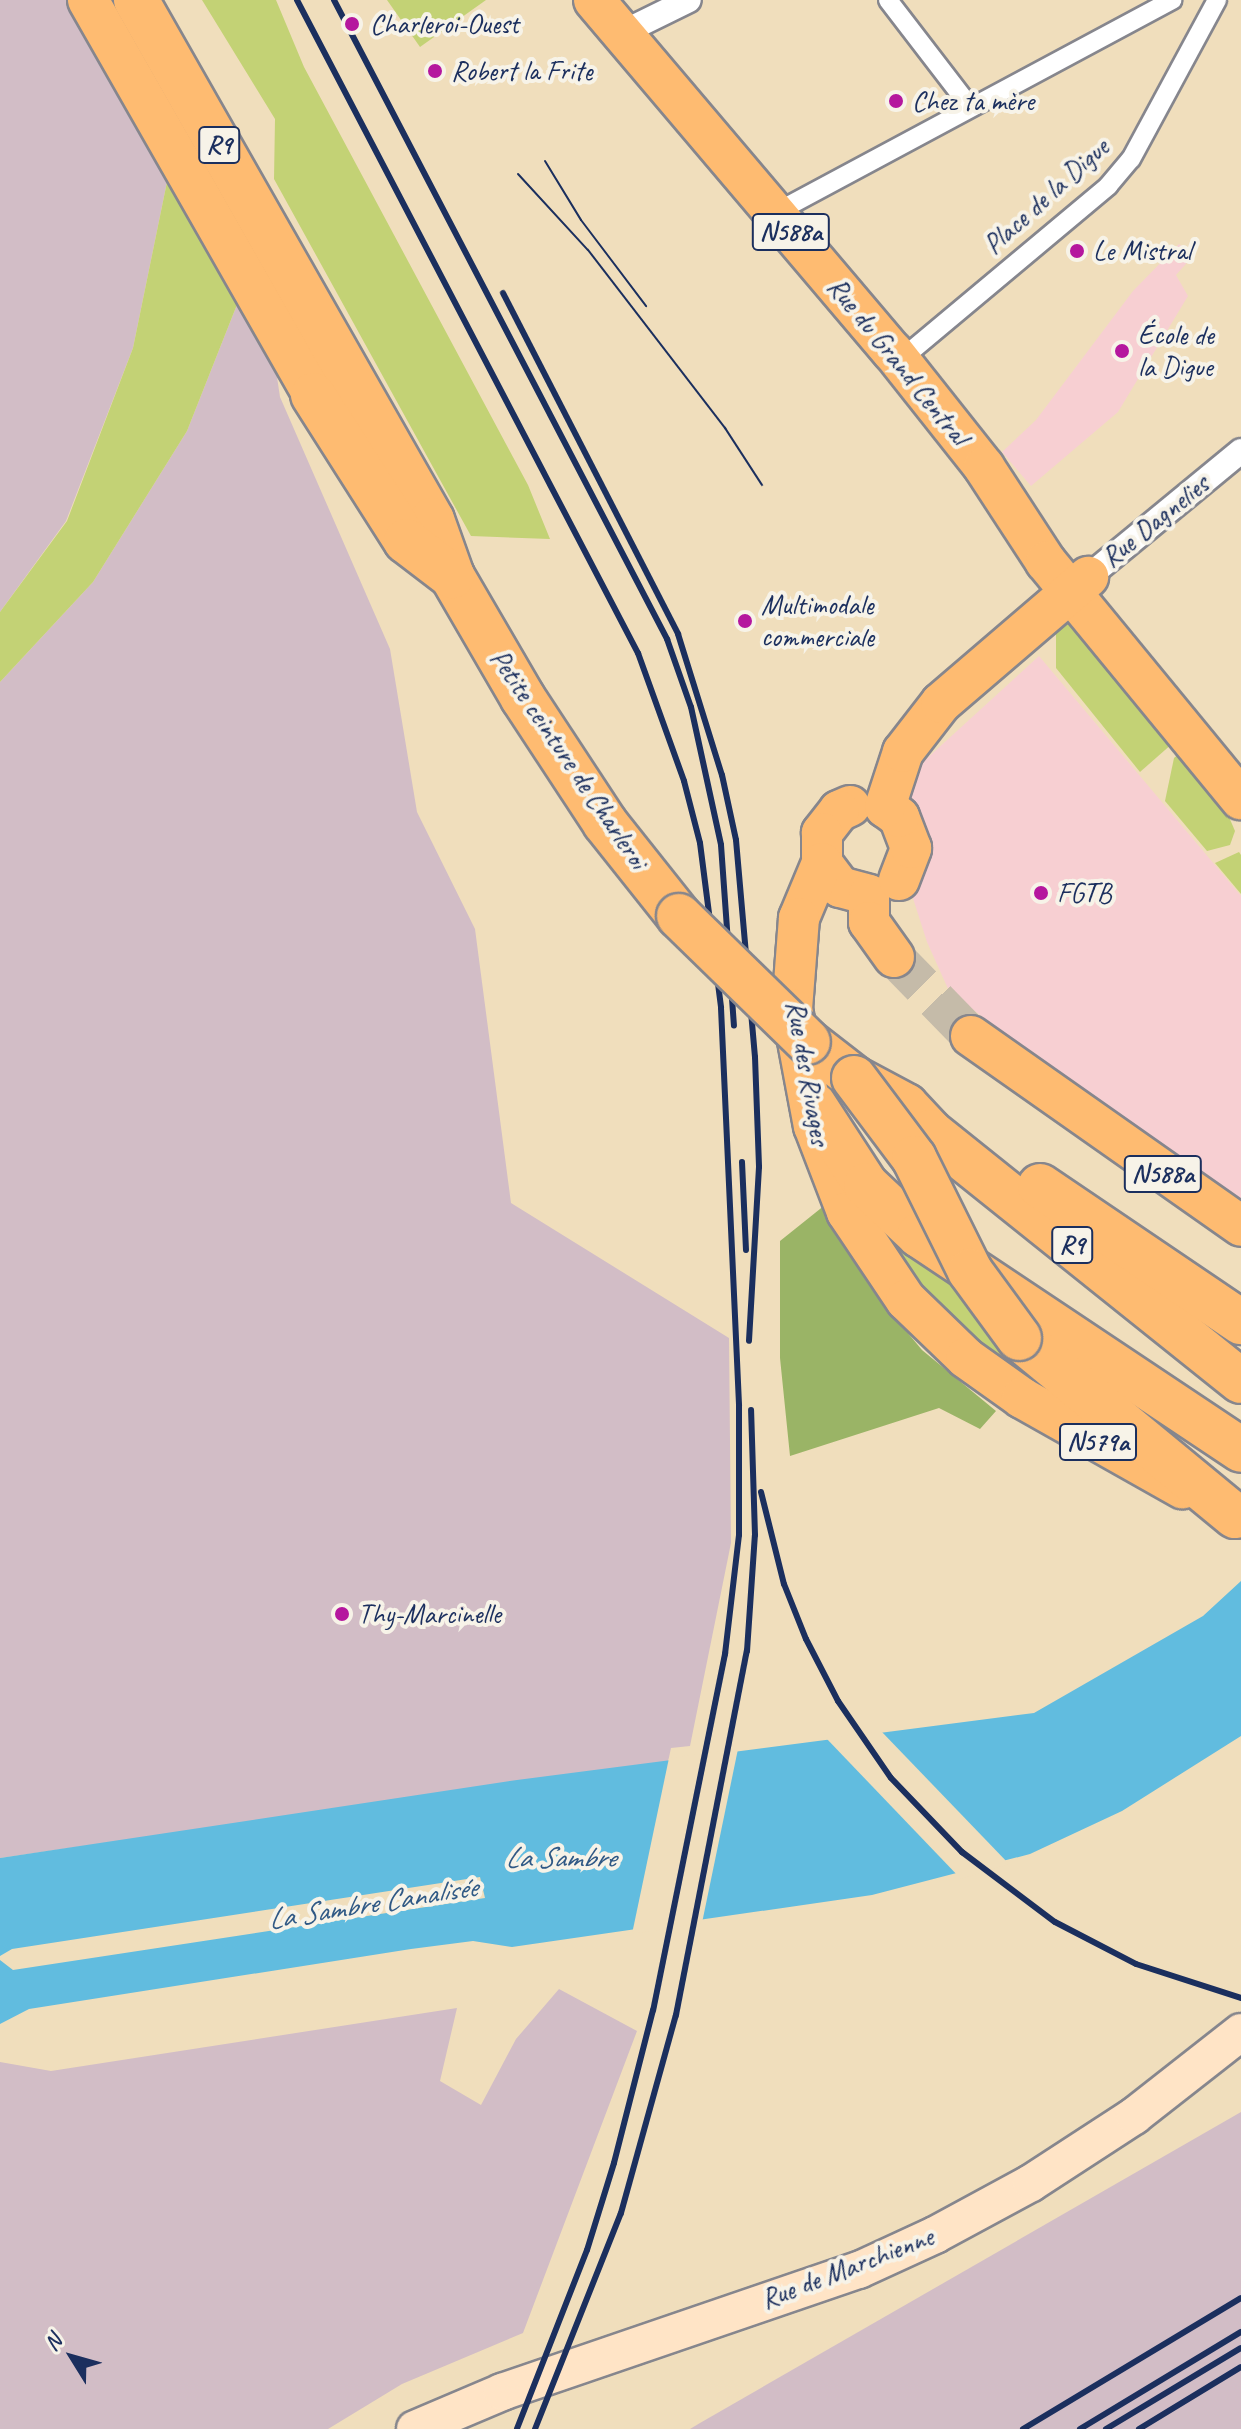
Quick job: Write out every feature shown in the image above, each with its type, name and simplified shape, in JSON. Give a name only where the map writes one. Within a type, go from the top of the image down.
[{"type":"highway","name":"R9","points":[[102,5],[302,290],[419,530]]},
{"type":"highway","points":[[313,395],[419,530]]},
{"type":"highway","name":"Petite ceinture de Charleroi","points":[[419,530],[452,576],[523,698],[633,859],[732,971],[854,1078],[906,1106],[930,1132],[1241,1381]]},
{"type":"highway","points":[[854,1078],[920,1168],[970,1271],[1019,1338],[1238,1518]]},
{"type":"highway","points":[[814,1105],[846,1157],[890,1210],[1241,1450]]},
{"type":"highway","points":[[906,1106],[942,1112],[1044,1189],[1241,1322]]},
{"type":"main road","name":"Rue du Grand Central","points":[[594,0],[899,361],[1079,584],[1241,799]]},
{"type":"main road","points":[[102,5],[313,395]]},
{"type":"main road","name":"Rue du Grand Central","points":[[1079,584],[1217,737],[1241,756]]},
{"type":"main road","points":[[872,806],[903,752],[941,703],[1079,584]]},
{"type":"main road","points":[[880,889],[840,887],[822,863],[822,833],[839,811],[872,806],[908,831],[909,865],[880,889],[869,922],[894,957]]},
{"type":"main road","name":"Rue des Rivages","points":[[822,863],[799,918],[792,964],[792,1009],[814,1105],[814,1126],[847,1212],[906,1300],[966,1358],[1069,1426],[1238,1518]]},
{"type":"main road","name":"N588a","points":[[971,1036],[1085,1121],[1241,1226]]},
{"type":"main road","name":"Rue de Marchienne","points":[[415,2429],[502,2392],[859,2270],[935,2235],[1031,2183],[1134,2116],[1240,2034]]},
{"type":"street","points":[[624,32],[689,0]]},
{"type":"street","points":[[888,0],[970,107]]},
{"type":"street","points":[[775,213],[1173,0]]},
{"type":"street","name":"Place de la Digue","points":[[899,361],[1108,186],[1131,159],[1217,0]]},
{"type":"street","name":"Rue Dagnelies","points":[[1079,584],[1241,451]]},
{"type":"shaded area","points":[[0,0],[70,0],[168,177],[133,348],[66,521],[0,612]]},
{"type":"shaded area","name":"École de la Digue","points":[[1179,244],[1193,256],[1176,275],[1188,296],[1118,412],[1031,486],[1002,452],[1036,420],[1133,291]]},
{"type":"shaded area","name":"Thy-Marcinelle","points":[[242,292],[272,344],[280,397],[390,649],[417,812],[475,929],[511,1203],[729,1338],[731,1543],[690,1746],[671,1748],[668,1762],[0,1858],[0,682],[93,582],[187,431]]},
{"type":"shaded area","points":[[1039,656],[1241,896],[1241,1204],[1104,1111],[949,991],[927,942],[911,892],[927,855],[908,797],[911,773]]},
{"type":"shaded area","points":[[559,1989],[637,2031],[523,2333],[402,2384],[328,2429],[0,2429],[0,2062],[51,2071],[457,2008],[440,2081],[481,2105],[516,2039]]},
{"type":"shaded area","points":[[1241,2112],[1241,2429],[690,2429],[700,2423]]},
{"type":"green space","points":[[202,0],[276,0],[304,67],[528,485],[550,539],[471,536],[274,179],[275,119]]},
{"type":"green space","points":[[387,0],[486,0],[420,47]]},
{"type":"green space","points":[[168,177],[242,292],[187,431],[93,582],[0,682],[0,612],[67,521],[133,348]]},
{"type":"green space","points":[[1076,623],[1173,743],[1140,772],[1056,668],[1056,625]]},
{"type":"green space","points":[[1181,752],[1229,817],[1235,831],[1230,845],[1207,851],[1165,801],[1174,758]]},
{"type":"green space","points":[[1239,852],[1241,855],[1241,894],[1215,863]]},
{"type":"green space","points":[[854,1192],[953,1274],[1014,1360],[1005,1374],[940,1324]]},
{"type":"green space","points":[[825,1205],[882,1302],[922,1350],[996,1411],[980,1429],[939,1408],[790,1456],[780,1358],[780,1241]]},
{"type":"water","name":"La Sambre","points":[[1241,1581],[1241,1736],[1122,1811],[1030,1854],[872,1895],[512,1947],[473,1941],[411,1949],[29,2009],[0,2024],[0,1960],[13,1970],[485,1898],[480,1877],[12,1949],[0,1956],[0,1858],[517,1780],[1034,1713],[1203,1616]]},
{"type":"pier","points":[[881,1731],[1009,1864],[961,1879],[826,1738]]},
{"type":"pier","points":[[738,1749],[702,1923],[632,1934],[669,1758]]},
{"type":"tunnel","points":[[894,957],[971,1036]]},
{"type":"tram line","points":[[545,161],[581,220],[646,306]]},
{"type":"tram line","points":[[518,174],[588,250],[725,428],[762,485]]},
{"type":"railway","points":[[297,0],[638,653],[684,781],[700,843],[721,1008],[739,1406],[739,1535],[725,1654],[653,2010],[614,2163],[587,2250],[517,2429]]},
{"type":"railway","points":[[334,0],[667,639],[691,707],[721,845],[734,1026]]},
{"type":"railway","points":[[503,293],[678,634],[722,775],[736,840],[755,1057],[759,1167],[749,1341]]},
{"type":"railway","points":[[742,1162],[746,1250]]},
{"type":"railway","points":[[535,2429],[621,2213],[676,2015],[747,1651],[755,1535],[751,1410]]},
{"type":"railway","points":[[761,1492],[784,1584],[806,1639],[838,1701],[891,1778],[962,1852],[1055,1922],[1136,1964],[1241,1998]]},
{"type":"railway","points":[[1023,2429],[1241,2298]]},
{"type":"railway","points":[[1080,2429],[1241,2332]]},
{"type":"railway","points":[[1106,2429],[1241,2348]]},
{"type":"railway","points":[[1139,2429],[1241,2367]]},
{"type":"place","name":"Charleroi-Ouest","points":[[352,24]]},
{"type":"place","name":"Robert la Frite","points":[[435,71]]},
{"type":"place","name":"Chez ta mère","points":[[896,101]]},
{"type":"place","name":"Le Mistral","points":[[1077,251]]},
{"type":"place","name":"École de la Digue","points":[[1122,351]]},
{"type":"place","name":"Multimodale commerciale","points":[[745,621]]},
{"type":"place","name":"FGTB","points":[[1041,893]]},
{"type":"place","name":"Thy-Marcinelle","points":[[342,1614]]},
{"type":"water label","name":"La Sambre Canalisée","points":[[372,1903]]}]
